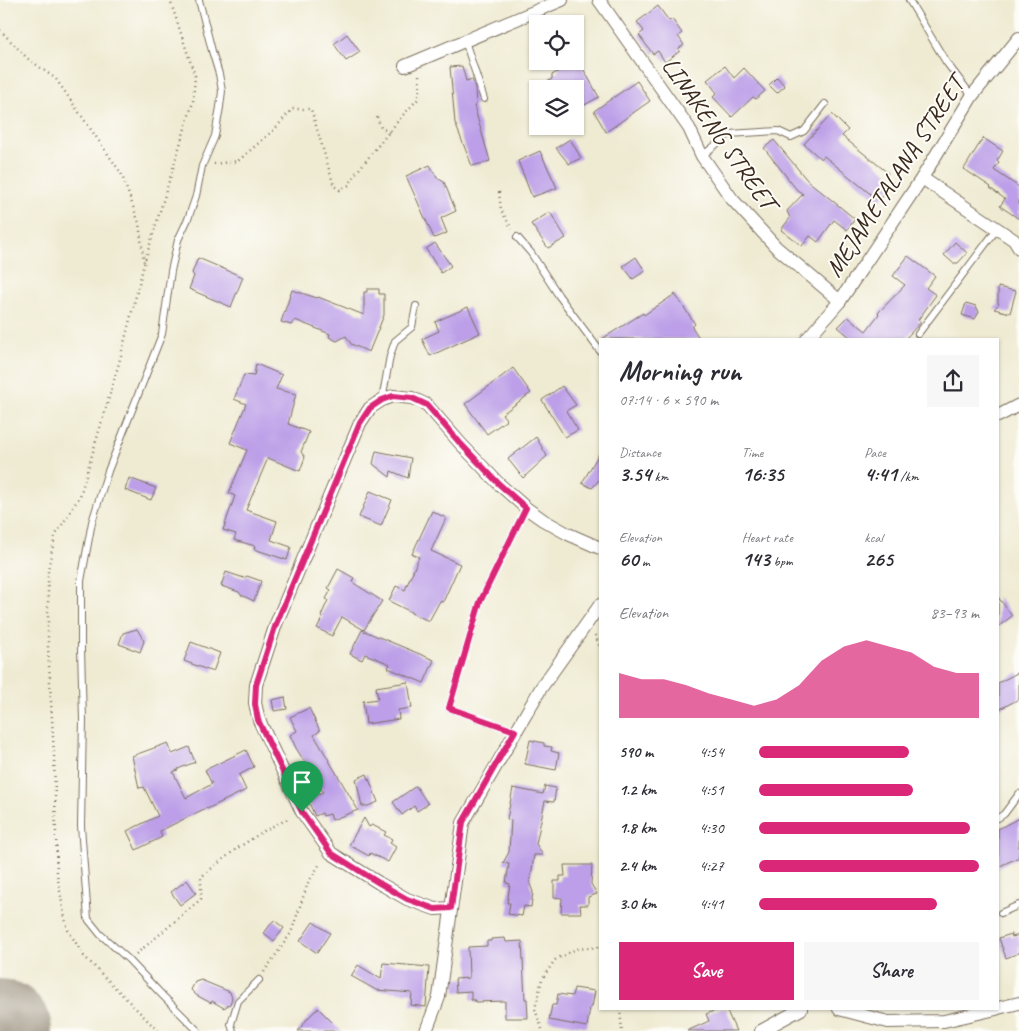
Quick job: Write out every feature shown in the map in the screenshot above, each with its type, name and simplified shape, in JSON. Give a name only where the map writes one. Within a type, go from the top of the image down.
[{"type":"street","points":[[411,64],[562,0]]},
{"type":"street","name":"LINAKENG STREET","points":[[599,0],[689,128],[702,156],[732,199],[776,247],[840,301]]},
{"type":"street","name":"MEJAMETALANA STREET","points":[[808,338],[840,301],[922,178],[972,96],[1019,38]]},
{"type":"street","points":[[922,178],[1014,240],[1019,248]]},
{"type":"street","points":[[451,908],[435,909],[407,899],[331,853],[302,812],[258,720],[255,704],[256,685],[276,624],[360,423],[370,408],[382,400],[393,396],[412,398],[427,405],[499,484],[526,508],[559,530],[599,548]]},
{"type":"street","points":[[999,415],[1019,405]]},
{"type":"street","points":[[426,1031],[439,997],[463,822],[541,688],[599,606]]},
{"type":"street","points":[[999,1008],[1019,1003]]},
{"type":"street","points":[[761,1031],[799,1010]]},
{"type":"street","points":[[843,1010],[888,1022],[944,1021],[993,1010]]},
{"type":"lane","points":[[198,1031],[128,959],[100,934],[88,919],[81,826],[83,720],[81,581],[92,522],[108,472],[162,334],[171,271],[178,240],[196,196],[202,166],[215,136],[222,91],[199,0]]},
{"type":"lane","points":[[910,0],[946,62],[972,96]]},
{"type":"lane","points":[[465,41],[484,99]]},
{"type":"lane","points":[[702,156],[729,134],[778,131],[791,137],[804,131],[825,104]]},
{"type":"lane","points":[[918,334],[997,229]]},
{"type":"lane","points":[[517,237],[531,253],[559,296],[599,350]]},
{"type":"lane","points":[[382,400],[390,356],[396,341],[412,327],[416,306]]},
{"type":"lane","points":[[515,731],[449,708],[480,602],[526,508]]},
{"type":"lane","points":[[999,817],[1004,814],[1019,794]]},
{"type":"lane","points":[[1001,913],[1019,905]]},
{"type":"lane","points":[[233,1031],[231,1024],[238,1001],[259,980]]},
{"type":"path","points":[[0,30],[27,58],[56,79],[121,173],[139,223],[144,264]]},
{"type":"path","points":[[202,166],[238,161],[275,129],[292,109],[311,109],[334,186],[340,190],[349,185],[356,173],[419,98],[420,85],[411,64]]},
{"type":"path","points":[[377,117],[381,128],[390,132]]},
{"type":"path","points":[[498,192],[501,210],[517,237]]},
{"type":"path","points":[[128,959],[201,899],[201,877],[236,849],[267,829],[302,812]]},
{"type":"path","points":[[259,980],[291,933],[308,883],[318,864],[331,853]]},
{"type":"path","points":[[64,914],[68,930],[84,956],[158,1031]]},
{"type":"path","points":[[542,1029],[536,1009],[542,979],[555,960],[576,949],[599,947]]},
{"type":"path","points":[[620,1010],[622,1031]]},
{"type":"building","points":[[658,6],[669,21],[672,19],[682,33],[678,36],[684,45],[678,49],[680,51],[665,62],[658,51],[653,54],[639,35],[644,31],[637,22]]},
{"type":"building","points":[[347,34],[360,52],[346,61],[334,44]]},
{"type":"building","points":[[462,66],[466,81],[472,79],[475,88],[476,105],[474,106],[490,161],[472,166],[455,123],[450,67]]},
{"type":"building","points":[[725,66],[734,78],[744,68],[765,91],[756,99],[753,97],[732,117],[713,97],[717,93],[707,80]]},
{"type":"building","points":[[584,70],[599,97],[584,105],[584,80],[550,80],[552,75],[559,71]]},
{"type":"building","points":[[777,77],[785,86],[777,93],[769,85]]},
{"type":"building","points":[[637,81],[650,101],[606,132],[594,111]]},
{"type":"building","points":[[832,114],[848,130],[842,136],[888,173],[885,177],[893,183],[879,201],[824,156],[821,159],[804,144]]},
{"type":"building","points":[[983,138],[1003,151],[997,161],[999,163],[994,170],[1019,187],[1019,219],[1000,206],[1005,199],[964,169]]},
{"type":"building","points":[[570,139],[581,158],[569,164],[556,148]]},
{"type":"building","points":[[774,140],[807,180],[855,219],[847,230],[834,220],[818,242],[810,236],[802,246],[781,230],[790,218],[787,211],[803,194],[797,190],[764,148]]},
{"type":"building","points":[[540,151],[557,188],[532,197],[518,161]]},
{"type":"building","points":[[430,165],[437,178],[444,182],[456,211],[441,218],[447,233],[434,238],[406,176]]},
{"type":"building","points":[[550,212],[566,238],[548,248],[531,224]]},
{"type":"building","points":[[955,242],[967,253],[958,263],[953,263],[944,255]]},
{"type":"building","points":[[435,243],[451,266],[441,273],[426,249]]},
{"type":"building","points":[[908,256],[935,276],[926,288],[936,295],[918,320],[921,322],[906,338],[851,338],[838,327],[848,317],[866,331],[878,313],[905,285],[893,276]]},
{"type":"building","points":[[636,257],[645,271],[633,279],[623,266]]},
{"type":"building","points":[[198,258],[243,277],[231,307],[189,289],[194,276],[192,273]]},
{"type":"building","points":[[998,287],[1016,291],[1010,313],[994,309],[999,304]]},
{"type":"building","points":[[367,289],[379,289],[379,294],[384,294],[384,315],[369,352],[351,344],[346,336],[337,341],[329,337],[330,334],[295,320],[291,325],[281,322],[292,290],[318,297],[364,315],[364,292],[367,292]]},
{"type":"building","points":[[675,294],[695,324],[692,327],[699,338],[604,338],[643,313],[644,315]]},
{"type":"building","points":[[966,303],[976,306],[979,312],[975,319],[962,315]]},
{"type":"building","points":[[468,307],[480,333],[430,356],[422,339],[439,331],[435,322]]},
{"type":"building","points":[[256,364],[282,375],[276,389],[296,394],[288,424],[309,432],[301,452],[305,457],[300,471],[268,458],[246,510],[277,521],[271,540],[291,547],[287,560],[254,549],[255,546],[234,540],[236,534],[223,530],[235,496],[229,493],[247,450],[230,443],[246,404],[234,399],[244,375],[254,376]]},
{"type":"building","points":[[513,368],[531,393],[502,414],[507,420],[487,434],[465,404]]},
{"type":"building","points":[[562,386],[576,405],[566,411],[578,430],[565,437],[542,400]]},
{"type":"building","points":[[536,437],[547,456],[523,478],[508,459]]},
{"type":"building","points":[[376,451],[411,458],[408,478],[391,471],[390,477],[373,464]]},
{"type":"building","points":[[599,454],[599,480],[592,488],[582,483]]},
{"type":"building","points":[[129,478],[156,488],[151,500],[125,490]]},
{"type":"building","points":[[370,491],[392,500],[381,526],[359,517]]},
{"type":"building","points":[[432,511],[446,518],[431,551],[460,564],[443,602],[440,601],[429,621],[389,601],[396,586],[405,590],[419,557],[412,554]]},
{"type":"building","points":[[338,569],[354,578],[352,582],[382,601],[364,630],[342,617],[332,636],[317,628],[323,617],[321,616],[328,600],[326,599],[331,590],[328,588]]},
{"type":"building","points":[[226,572],[261,581],[254,601],[241,595],[239,592],[221,586]]},
{"type":"building","points":[[999,598],[1012,616],[999,626]]},
{"type":"building","points":[[137,629],[144,641],[140,652],[119,644],[123,633]]},
{"type":"building","points":[[362,630],[434,660],[424,683],[388,668],[390,664],[365,654],[362,660],[350,654]]},
{"type":"building","points":[[191,642],[220,653],[213,672],[184,661]]},
{"type":"building","points":[[1019,672],[1019,699],[999,709],[999,682]]},
{"type":"building","points":[[408,682],[412,708],[398,710],[399,719],[366,724],[363,701],[378,699],[376,687]]},
{"type":"building","points":[[285,697],[287,709],[274,711],[272,700]]},
{"type":"building","points":[[309,708],[320,731],[314,735],[358,810],[332,820],[330,814],[323,816],[322,813],[315,816],[314,814],[307,798],[323,792],[290,735],[297,731],[290,717]]},
{"type":"building","points":[[530,740],[544,743],[544,746],[552,747],[551,751],[559,753],[556,770],[525,764]]},
{"type":"building","points":[[168,743],[172,754],[189,747],[195,762],[173,772],[186,798],[212,784],[205,770],[246,750],[254,767],[239,775],[246,790],[160,831],[162,837],[136,850],[127,831],[158,816],[144,787],[139,788],[132,756]]},
{"type":"building","points":[[367,774],[378,802],[362,806],[356,779]]},
{"type":"building","points":[[416,786],[428,804],[417,811],[414,806],[402,815],[393,802]]},
{"type":"building","points":[[545,786],[556,788],[554,802],[545,801],[536,844],[543,855],[534,855],[530,884],[533,892],[531,907],[524,906],[522,916],[508,914],[510,903],[507,903],[510,884],[506,883],[509,864],[503,863],[509,852],[511,820],[507,819],[513,788],[543,794]]},
{"type":"building","points":[[364,818],[369,827],[372,825],[386,832],[384,835],[392,839],[390,843],[396,847],[388,862],[370,853],[369,856],[349,845]]},
{"type":"building","points":[[1019,818],[1019,857],[999,867],[999,828]]},
{"type":"building","points":[[564,865],[592,865],[591,884],[597,894],[588,897],[588,905],[580,905],[581,913],[561,913],[562,898],[554,897],[554,881],[560,881],[560,876],[565,876]]},
{"type":"building","points":[[187,880],[196,893],[180,905],[171,892]]},
{"type":"building","points":[[274,920],[284,928],[274,941],[264,933]]},
{"type":"building","points":[[313,922],[330,933],[317,953],[300,941]]},
{"type":"building","points":[[1011,934],[1012,937],[1019,935],[1019,953],[1006,958],[999,938]]},
{"type":"building","points":[[505,938],[506,942],[522,941],[525,999],[527,999],[528,1018],[505,1018],[505,1001],[475,1002],[475,1000],[471,1000],[471,991],[456,992],[455,979],[469,978],[468,947],[487,946],[487,941],[491,941],[491,939]]},
{"type":"building","points":[[383,963],[429,967],[426,1007],[411,1005],[412,993],[376,990],[351,976],[358,965],[381,979]]},
{"type":"building","points":[[201,980],[230,992],[232,998],[230,1004],[224,1008],[196,995],[191,990],[195,982]]},
{"type":"building","points":[[574,988],[595,991],[587,1027],[549,1020],[552,1005],[556,1005],[558,994],[572,996]]},
{"type":"building","points":[[318,1008],[341,1031],[298,1031]]},
{"type":"building","points":[[716,1010],[726,1010],[736,1031],[687,1031],[709,1021],[706,1014]]},
{"type":"route","points":[[393,396],[412,398],[427,405],[499,484],[526,508],[480,602],[449,708],[515,731],[463,822],[451,908],[435,909],[407,899],[331,853],[302,812],[258,720],[255,704],[256,685],[276,624],[360,423],[370,408],[382,400],[393,396]]}]
